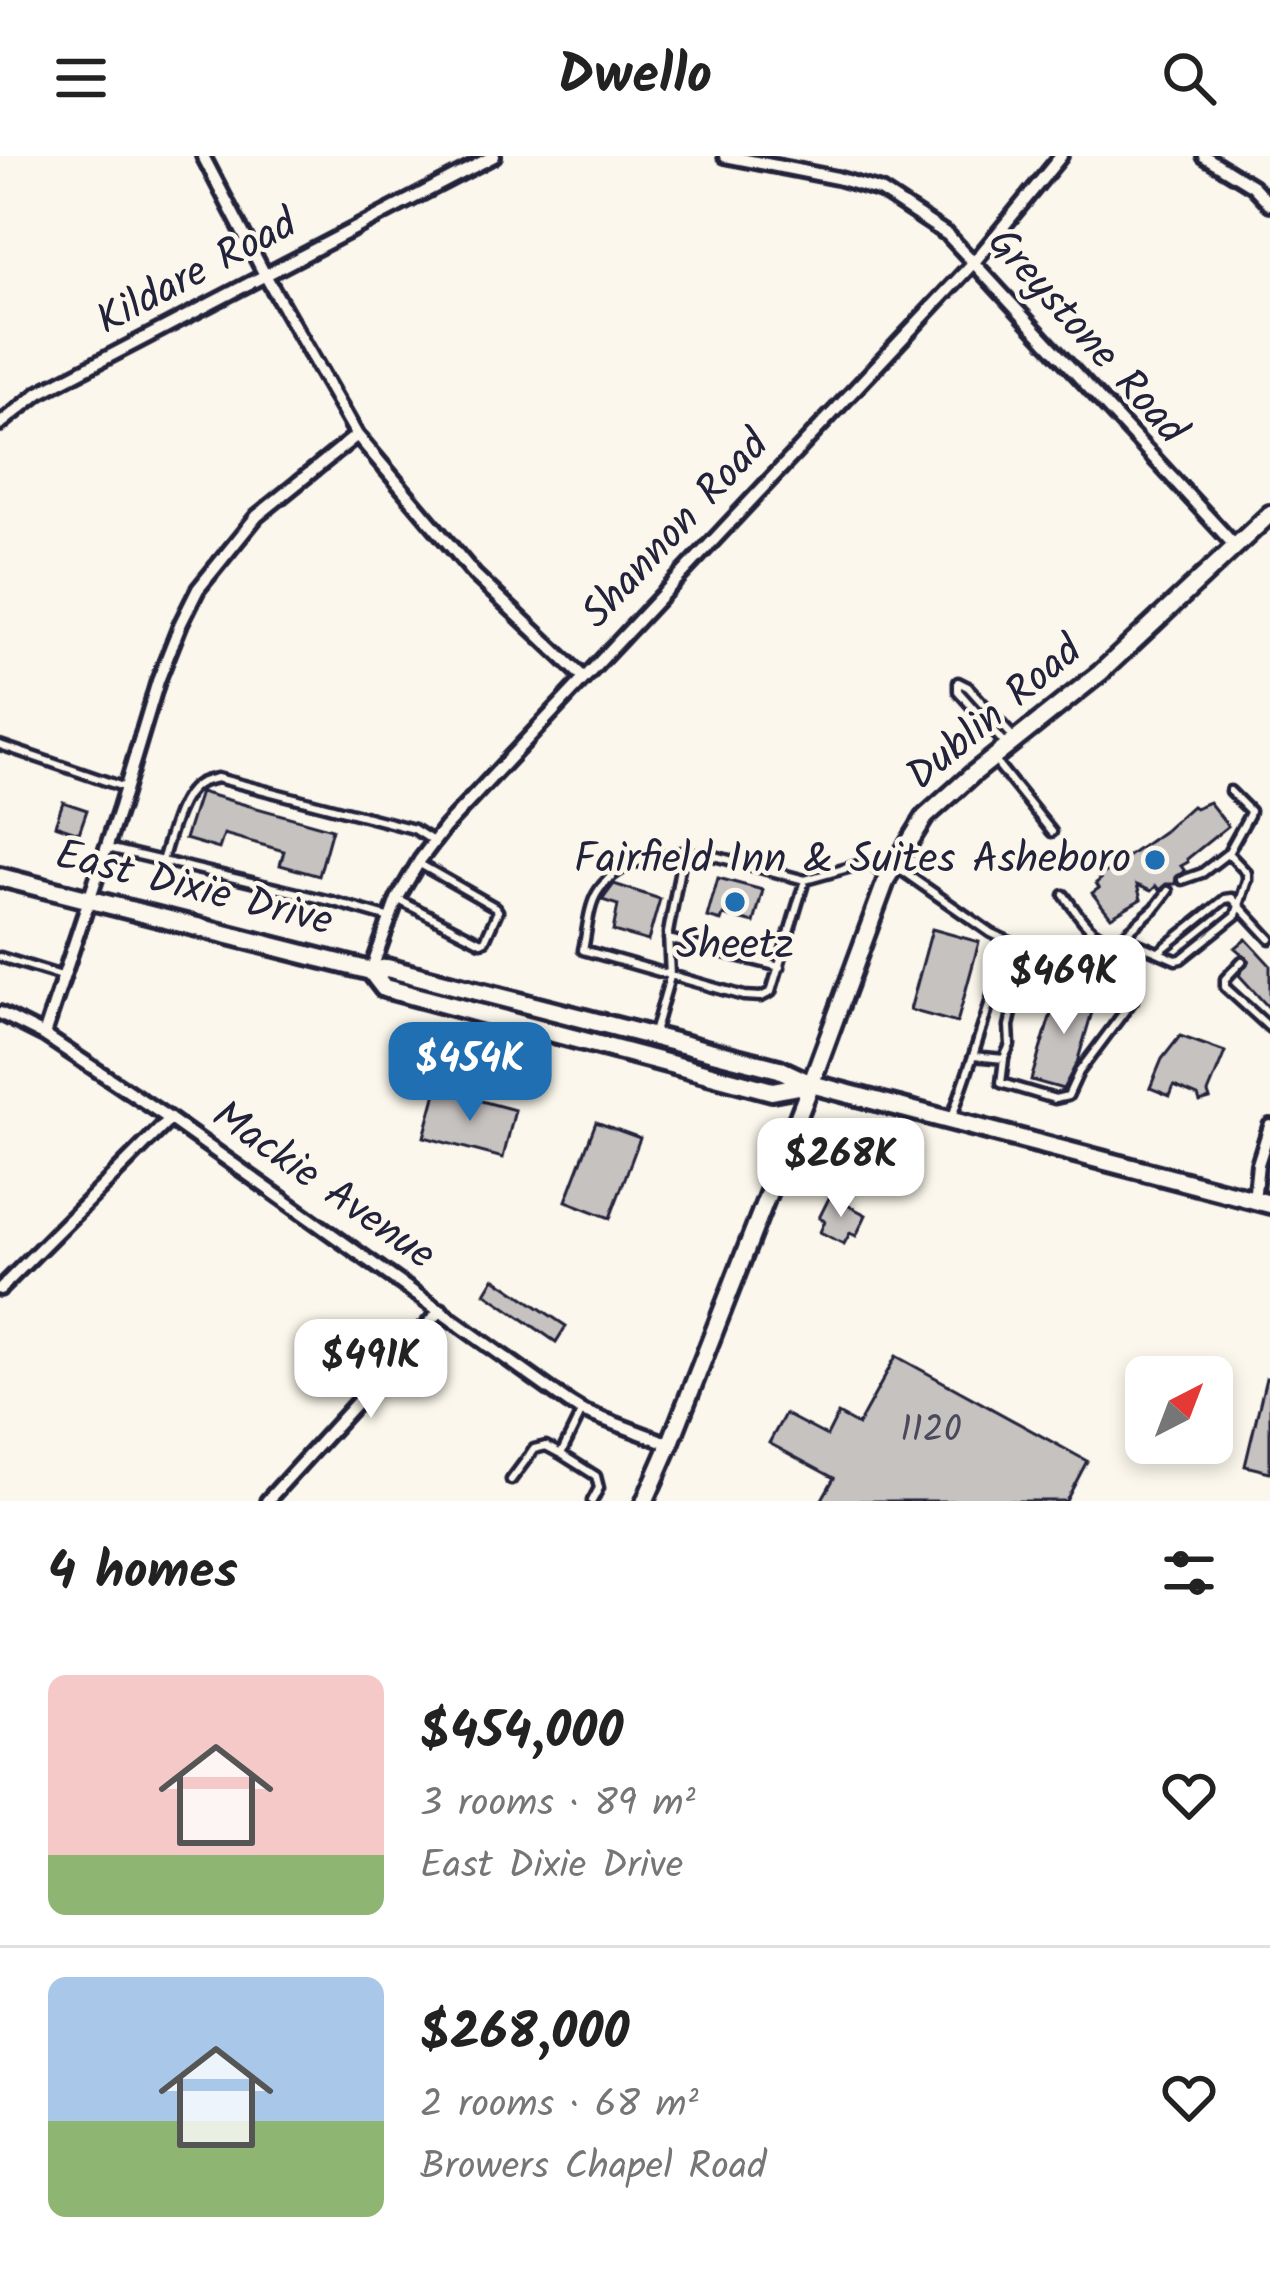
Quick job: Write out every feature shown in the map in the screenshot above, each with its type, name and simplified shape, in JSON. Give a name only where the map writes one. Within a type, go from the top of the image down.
[{"type":"main road","name":"East Dixie Drive","points":[[0,877],[653,1036],[779,1070],[811,1084],[1262,1202]]},
{"type":"main road","name":"East Dixie Drive","points":[[371,970],[384,988],[690,1070],[772,1090],[811,1084]]},
{"type":"street","points":[[203,156],[357,435],[475,575],[584,677]]},
{"type":"street","name":"Kildare Road","points":[[0,424],[39,393],[494,156]]},
{"type":"street","name":"Shannon Road","points":[[371,970],[397,899],[434,841],[975,261],[1061,156]]},
{"type":"street","points":[[1204,156],[1253,186],[1270,204]]},
{"type":"street","name":"Greystone Road","points":[[732,157],[881,191],[948,236],[1236,547]]},
{"type":"street","points":[[44,1035],[166,659],[198,589],[257,516],[357,435]]},
{"type":"street","name":"Dublin Road","points":[[645,1501],[891,872],[926,817],[1100,673],[1270,514]]},
{"type":"street","name":"Mackie Avenue","points":[[0,1012],[44,1035],[170,1119],[583,1411],[670,1444]]},
{"type":"street","points":[[0,1289],[170,1119]]},
{"type":"street","points":[[1262,1202],[1258,1164],[1270,1126]]},
{"type":"street","points":[[267,1501],[441,1310]]},
{"type":"lane","points":[[1005,749],[958,691],[958,682],[968,687],[1005,749],[1052,832]]},
{"type":"lane","points":[[0,745],[126,788]]},
{"type":"lane","points":[[162,860],[192,789],[217,778],[414,829],[434,841]]},
{"type":"lane","points":[[1182,880],[1202,874],[1228,853],[1250,811],[1230,791]]},
{"type":"lane","points":[[106,848],[390,918]]},
{"type":"lane","points":[[805,880],[781,967],[771,992],[761,997],[670,977],[583,950],[596,894],[618,870],[648,858],[683,852],[714,856],[805,880],[868,862],[991,933],[1009,942],[1036,954],[1133,1000],[1079,1072],[1068,1096],[1054,1100],[1001,1083],[1012,1013],[1024,996],[1036,954]]},
{"type":"lane","points":[[653,1036],[670,977],[668,939],[683,852]]},
{"type":"lane","points":[[1122,937],[1176,960],[1236,915],[1247,880],[1228,853]]},
{"type":"lane","points":[[397,899],[484,940],[496,908],[418,863]]},
{"type":"lane","points":[[1064,895],[1094,932],[1114,940],[1155,908],[1168,891]]},
{"type":"lane","points":[[1158,952],[1232,898],[1270,939]]},
{"type":"lane","points":[[668,939],[781,967]]},
{"type":"lane","points":[[951,1120],[1009,942]]},
{"type":"lane","points":[[0,957],[65,977]]},
{"type":"lane","points":[[1242,962],[1225,979],[1226,987],[1270,1028]]},
{"type":"lane","points":[[973,1056],[1004,1059]]},
{"type":"lane","points":[[561,1454],[583,1411]]},
{"type":"lane","points":[[511,1480],[534,1449],[546,1446],[596,1476],[599,1488],[592,1501]]},
{"type":"building","points":[[200,792],[332,829],[319,876],[280,865],[284,851],[224,834],[219,849],[185,839]]},
{"type":"building","points":[[63,802],[87,810],[79,833],[55,825]]},
{"type":"building","name":"Fairfield Inn & Suites Asheboro","points":[[1209,802],[1228,826],[1187,859],[1175,884],[1151,891],[1137,885],[1141,899],[1111,917],[1092,893],[1099,888],[1099,877],[1192,806]]},
{"type":"building","name":"Sheetz","points":[[718,878],[763,890],[754,923],[723,915],[721,921],[707,917]]},
{"type":"building","points":[[614,884],[660,899],[648,941],[613,931],[618,905],[602,900]]},
{"type":"building","points":[[932,929],[979,942],[957,1023],[910,1010]]},
{"type":"building","points":[[1246,939],[1270,965],[1270,1009],[1239,975],[1249,960],[1235,948]]},
{"type":"building","points":[[1060,984],[1097,995],[1077,1063],[1063,1089],[1031,1080]]},
{"type":"building","points":[[1180,1036],[1225,1052],[1208,1093],[1210,1099],[1200,1102],[1198,1096],[1174,1086],[1170,1096],[1150,1088],[1162,1059]]},
{"type":"building","points":[[437,1089],[515,1110],[503,1158],[424,1137]]},
{"type":"building","points":[[596,1122],[640,1138],[610,1218],[566,1201]]},
{"type":"building","points":[[830,1196],[866,1215],[856,1236],[850,1233],[844,1244],[820,1232],[825,1221],[819,1218]]},
{"type":"building","points":[[494,1278],[566,1326],[556,1342],[485,1293]]},
{"type":"building","points":[[896,1356],[1087,1461],[1066,1501],[821,1501],[834,1478],[769,1443],[785,1414],[827,1436],[838,1414],[858,1425]]},
{"type":"building","points":[[1266,1378],[1270,1379],[1270,1472],[1245,1466]]},
{"type":"place","name":"Fairfield Inn & Suites Asheboro","points":[[1155,860]]},
{"type":"place","name":"Sheetz","points":[[735,902]]}]
